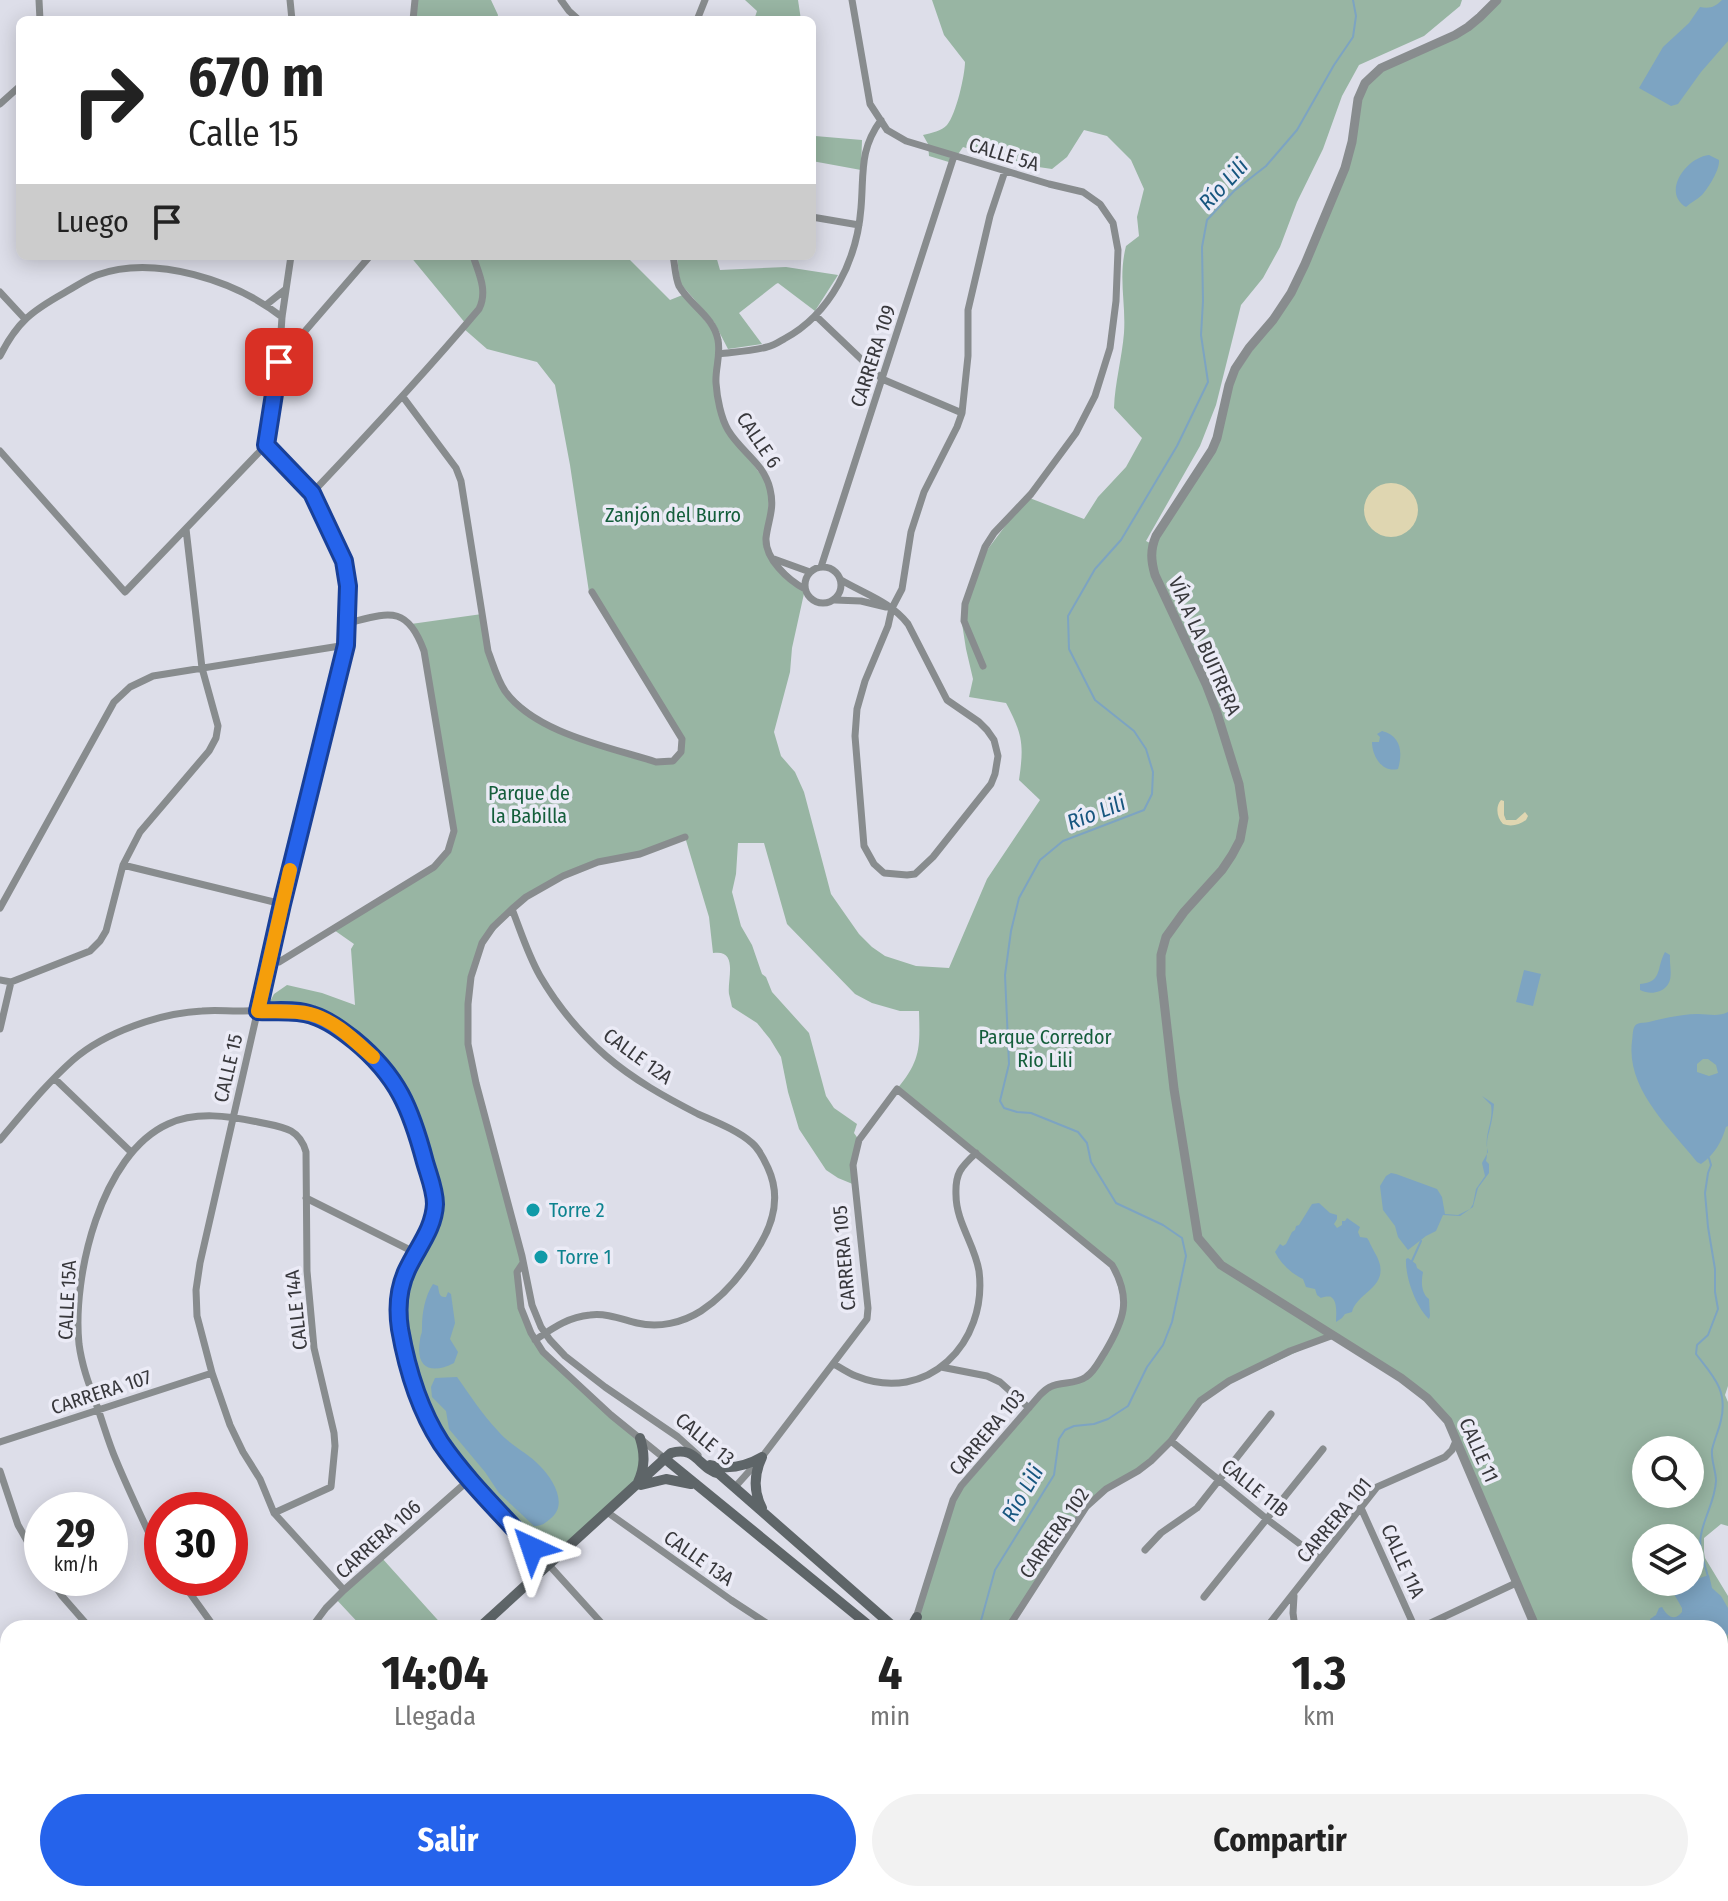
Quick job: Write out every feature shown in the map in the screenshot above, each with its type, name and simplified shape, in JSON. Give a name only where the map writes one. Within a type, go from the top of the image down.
[{"type":"main road","points":[[635,1487],[643,1468],[640,1438]]},
{"type":"main road","points":[[488,1620],[664,1458],[674,1452],[685,1451],[710,1471],[720,1474]]},
{"type":"main road","points":[[710,1465],[730,1468],[762,1457]]},
{"type":"main road","points":[[762,1457],[755,1485],[760,1504],[768,1516]]},
{"type":"main road","name":"CALLE 13","points":[[664,1458],[862,1620]]},
{"type":"main road","name":"CALLE 13","points":[[710,1465],[886,1620]]},
{"type":"main road","points":[[635,1487],[666,1479],[697,1486]]},
{"type":"main road","points":[[716,1499],[730,1493],[735,1487]]},
{"type":"street","points":[[561,0],[575,16]]},
{"type":"street","points":[[719,354],[769,347],[799,331],[816,316],[839,283],[852,254],[859,225],[865,148],[881,120],[868,98],[852,0]]},
{"type":"street","name":"VÍA A LA BUITRERA","points":[[1331,1336],[1221,1265],[1202,1244],[1196,1231],[1174,1089],[1161,955],[1166,937],[1232,855],[1240,840],[1244,818],[1239,784],[1217,713],[1155,575],[1151,553],[1160,529],[1212,450],[1235,369],[1273,320],[1305,264],[1345,168],[1358,99],[1365,83],[1381,68],[1468,27],[1497,0]]},
{"type":"street","points":[[0,104],[16,90]]},
{"type":"street","name":"CALLE 5A","points":[[881,120],[887,130],[906,141],[1083,192],[1100,204],[1113,223],[1118,250],[1116,301],[1110,348],[1095,396],[1076,433],[1058,458],[985,547],[965,604],[964,621],[983,666]]},
{"type":"street","name":"CARRERA 109","points":[[821,567],[954,156]]},
{"type":"street","points":[[805,589],[805,580],[810,572],[821,567],[834,569],[841,580],[892,608],[908,624],[947,700],[979,722],[994,740],[998,756],[991,784],[933,857],[915,874],[884,873],[874,864],[864,846],[855,736],[857,709],[892,608],[902,589],[911,532],[924,492],[962,413],[968,356],[968,310],[990,216],[1005,171]]},
{"type":"street","points":[[816,218],[859,225]]},
{"type":"street","points":[[0,451],[125,592],[266,445],[290,260]]},
{"type":"street","points":[[279,362],[367,260]]},
{"type":"street","points":[[312,493],[403,397],[479,309],[484,292],[474,260]]},
{"type":"street","name":"CALLE 6","points":[[674,260],[679,286],[710,323],[718,338],[716,383],[728,430],[760,466],[770,487],[772,513],[766,540],[773,559]]},
{"type":"street","points":[[0,356],[24,318],[52,299],[97,275],[130,268],[194,274],[266,305],[282,317]]},
{"type":"street","points":[[266,305],[286,289]]},
{"type":"street","points":[[0,292],[24,318]]},
{"type":"street","points":[[816,316],[882,379],[962,413]]},
{"type":"street","points":[[403,397],[456,468],[461,481],[488,651],[495,673],[506,692],[518,705],[553,729],[656,762],[673,761],[681,752],[682,739],[592,592]]},
{"type":"street","name":"CALLE 15","points":[[266,445],[312,493],[344,561],[348,623],[346,645],[282,904],[200,1263],[196,1290],[197,1316],[230,1425],[260,1479],[274,1513],[344,1590]]},
{"type":"street","points":[[0,980],[11,982],[90,951],[100,941],[106,931],[123,865],[140,832],[209,751],[216,738],[218,726],[202,668],[186,529]]},
{"type":"street","points":[[773,559],[786,577],[805,589],[816,602],[861,601],[892,608]]},
{"type":"street","points":[[773,559],[810,572]]},
{"type":"street","points":[[833,600],[840,591],[841,580]]},
{"type":"street","points":[[269,962],[279,962],[434,867],[448,851],[454,831],[424,651],[419,637],[411,624],[397,615],[385,614],[348,623]]},
{"type":"street","points":[[0,908],[114,702],[130,687],[153,676],[346,645]]},
{"type":"street","points":[[512,909],[526,897],[563,876],[598,862],[640,854],[685,837]]},
{"type":"street","points":[[123,865],[282,904]]},
{"type":"street","name":"CALLE 12A","points":[[512,909],[540,976],[587,1038],[629,1075],[753,1144],[772,1176],[776,1196],[774,1213],[755,1254],[731,1286],[701,1311],[686,1319],[652,1325],[609,1315],[590,1315],[563,1322],[545,1333]]},
{"type":"street","name":"CALLE 13","points":[[512,909],[482,943],[471,977],[468,1044],[532,1305],[545,1333],[565,1356],[678,1437],[710,1465]]},
{"type":"street","points":[[0,1029],[11,982]]},
{"type":"street","points":[[0,1140],[75,1059],[100,1041],[128,1028],[162,1018],[199,1011],[308,1013],[321,1018],[356,1042],[392,1079],[406,1102],[433,1189],[435,1203],[431,1224],[403,1281],[398,1311],[410,1374],[431,1426],[470,1479],[599,1620]]},
{"type":"street","points":[[55,1079],[131,1152]]},
{"type":"street","name":"CARRERA 105","points":[[735,1487],[762,1457],[867,1319],[853,1165],[865,1130],[897,1089],[976,1153]]},
{"type":"street","name":"CALLE 15A","points":[[144,1522],[115,1458],[85,1372],[79,1344],[79,1298],[86,1250],[103,1201],[131,1152],[147,1137],[168,1124],[187,1118],[233,1117]]},
{"type":"street","name":"CALLE 14A","points":[[233,1117],[285,1128],[297,1135],[306,1152],[307,1271],[314,1348],[335,1446],[331,1487],[274,1513]]},
{"type":"street","points":[[834,1364],[856,1376],[878,1381],[901,1382],[924,1377],[941,1367],[969,1334],[977,1318],[979,1270],[958,1211],[955,1193],[959,1169],[976,1153]]},
{"type":"street","name":"CARRERA 103","points":[[916,1620],[953,1500],[961,1486],[1040,1395],[1051,1386],[1085,1378],[1095,1369],[1113,1338],[1124,1308],[1121,1280],[1112,1265],[976,1153]]},
{"type":"street","points":[[306,1198],[416,1253]]},
{"type":"street","name":"CALLE 13","points":[[523,1263],[517,1272],[518,1288],[526,1323],[535,1340],[551,1361],[664,1458]]},
{"type":"street","points":[[535,1340],[545,1333]]},
{"type":"street","name":"CARRERA 102","points":[[1013,1620],[1093,1499],[1151,1461],[1171,1441],[1200,1401],[1213,1391],[1290,1351],[1331,1336]]},
{"type":"street","name":"CALLE 11","points":[[1331,1336],[1401,1378],[1427,1398],[1448,1421],[1532,1620]]},
{"type":"street","points":[[941,1367],[987,1376],[1000,1382],[1029,1408]]},
{"type":"street","name":"CARRERA 107","points":[[0,1442],[212,1373]]},
{"type":"street","points":[[1145,1550],[1161,1533],[1197,1508],[1271,1414]]},
{"type":"street","name":"CALLE 11B","points":[[1171,1441],[1320,1559]]},
{"type":"street","points":[[1445,1457],[1456,1441]]},
{"type":"street","points":[[1204,1597],[1323,1449]]},
{"type":"street","points":[[1445,1457],[1465,1461]]},
{"type":"street","name":"CARRERA 101","points":[[1272,1620],[1377,1487],[1445,1457]]},
{"type":"street","points":[[0,1471],[24,1536]]},
{"type":"street","name":"CARRERA 106","points":[[317,1620],[344,1590],[470,1479]]},
{"type":"street","name":"CALLE 11A","points":[[1361,1508],[1414,1620]]},
{"type":"street","name":"CALLE 13A","points":[[607,1512],[762,1620]]},
{"type":"street","points":[[1435,1620],[1516,1583]]},
{"type":"street","points":[[1294,1620],[1296,1590]]},
{"type":"street","points":[[62,1596],[83,1620]]},
{"type":"street","points":[[192,1596],[209,1620]]},
{"type":"green space","points":[[415,0],[491,0],[498,15],[498,16],[413,16]]},
{"type":"green space","points":[[745,0],[798,0],[800,16],[755,16],[757,11]]},
{"type":"green space","points":[[932,0],[1462,0],[1460,6],[1424,36],[1359,65],[1342,96],[1323,149],[1297,202],[1280,247],[1263,278],[1241,305],[1216,405],[1200,446],[1146,541],[1152,544],[1206,461],[1229,385],[1291,293],[1345,168],[1358,99],[1368,78],[1455,35],[1497,0],[1728,0],[1728,1386],[1725,1395],[1728,1402],[1728,1526],[1721,1524],[1704,1538],[1704,1524],[1632,1524],[1632,1596],[1704,1596],[1704,1552],[1728,1596],[1728,1620],[1533,1620],[1448,1421],[1427,1398],[1331,1336],[1213,1391],[1151,1461],[1093,1499],[1013,1620],[916,1620],[953,1500],[1051,1386],[1075,1382],[1095,1369],[1124,1308],[1112,1265],[897,1089],[915,1061],[919,1011],[900,1011],[872,1003],[855,994],[787,924],[764,843],[738,843],[732,892],[741,926],[772,992],[809,1033],[826,1096],[834,1108],[857,1124],[854,1133],[859,1140],[855,1185],[826,1170],[799,1129],[781,1057],[757,1023],[732,1007],[729,960],[721,953],[713,953],[709,917],[685,837],[661,847],[598,862],[526,897],[483,943],[471,977],[468,1044],[523,1262],[517,1273],[521,1308],[543,1352],[640,1438],[640,1478],[548,1566],[454,1460],[424,1412],[401,1331],[400,1291],[431,1224],[435,1203],[406,1102],[356,1042],[308,1013],[265,1011],[274,994],[287,985],[355,1005],[351,949],[354,944],[334,930],[434,867],[448,851],[454,831],[424,651],[411,624],[482,614],[488,651],[506,692],[553,729],[656,762],[673,761],[681,752],[682,739],[589,592],[555,385],[537,362],[487,349],[463,328],[466,324],[413,260],[630,260],[670,300],[685,294],[718,338],[716,383],[727,430],[770,487],[766,540],[773,559],[805,589],[790,672],[774,732],[781,756],[795,772],[804,792],[831,894],[859,934],[885,956],[916,966],[949,968],[987,879],[1040,800],[1019,780],[1021,740],[1006,703],[969,697],[973,679],[961,617],[981,558],[1027,497],[1084,519],[1098,497],[1126,467],[1142,438],[1114,408],[1124,333],[1124,258],[1126,246],[1139,236],[1137,217],[1144,189],[1131,160],[1107,136],[1084,130],[1067,157],[1052,169],[1018,164],[963,147],[952,163],[929,156],[923,135],[947,125],[954,113],[965,62],[944,35]]},
{"type":"green space","points":[[816,136],[862,140],[861,170],[816,162]]},
{"type":"green space","points":[[677,260],[717,260],[720,270],[786,267],[838,275],[815,311],[776,284],[739,313],[762,344],[728,349],[714,322],[680,283]]},
{"type":"green space","points":[[381,1557],[438,1620],[356,1620],[335,1598]]},
{"type":"sand","points":[[1391,483],[1410,491],[1418,510],[1410,529],[1391,537],[1372,529],[1364,510],[1372,491]]},
{"type":"sand","points":[[1501,800],[1504,801],[1506,820],[1516,820],[1525,812],[1528,816],[1526,820],[1515,825],[1503,824],[1498,812]]},
{"type":"water","points":[[1722,0],[1728,0],[1728,41],[1678,104],[1671,106],[1639,88],[1663,47],[1689,23],[1700,7],[1712,7]]},
{"type":"water","points":[[1709,155],[1719,160],[1716,173],[1702,195],[1686,207],[1679,201],[1676,184],[1685,168]]},
{"type":"water","points":[[1382,731],[1397,741],[1400,757],[1398,769],[1383,766],[1374,753],[1372,742],[1379,742],[1377,734]]},
{"type":"water","points":[[1665,952],[1670,955],[1668,984],[1654,993],[1640,990],[1640,984],[1656,977]]},
{"type":"water","points":[[1524,970],[1541,974],[1533,1006],[1516,1002]]},
{"type":"water","points":[[1728,1012],[1728,1126],[1717,1148],[1701,1164],[1663,1121],[1643,1091],[1632,1059],[1633,1031],[1635,1025],[1640,1023]],"holes":[[[1708,1059],[1716,1065],[1718,1073],[1709,1076],[1697,1072],[1697,1064]]]},
{"type":"water","points":[[1482,1096],[1494,1104],[1487,1137],[1491,1105]]},
{"type":"water","points":[[1487,1154],[1489,1173],[1478,1188],[1473,1207],[1460,1216],[1443,1215],[1436,1231],[1408,1250],[1383,1210],[1380,1186],[1386,1176],[1396,1174],[1437,1189],[1445,1214],[1458,1215],[1473,1204],[1476,1189],[1485,1176],[1482,1163]]},
{"type":"water","points":[[1319,1203],[1337,1215],[1334,1224],[1337,1228],[1347,1218],[1360,1227],[1360,1237],[1367,1238],[1380,1265],[1378,1280],[1352,1312],[1336,1322],[1333,1299],[1321,1298],[1315,1289],[1306,1287],[1303,1279],[1287,1268],[1275,1252],[1280,1244],[1286,1244],[1312,1204]]},
{"type":"water","points":[[1408,1258],[1423,1272],[1422,1287],[1429,1299],[1429,1319],[1412,1291],[1406,1266]]},
{"type":"water","points":[[433,1284],[438,1286],[442,1297],[446,1297],[448,1292],[451,1294],[455,1323],[450,1339],[458,1352],[454,1363],[438,1368],[422,1363],[419,1350],[424,1305]]},
{"type":"water","points":[[457,1377],[492,1425],[535,1461],[554,1485],[559,1500],[556,1513],[539,1526],[534,1526],[499,1493],[449,1429],[446,1411],[432,1397],[431,1387],[435,1378]]},
{"type":"water","points":[[1709,1575],[1712,1588],[1728,1608],[1728,1620],[1650,1620],[1659,1608],[1662,1607],[1673,1617],[1682,1612],[1675,1596],[1704,1596],[1704,1577]]},
{"type":"waterway","name":"Río Lili","points":[[981,1620],[995,1570],[1054,1475],[1059,1439],[1065,1430],[1108,1419],[1128,1406],[1147,1367],[1163,1345],[1172,1322],[1186,1256],[1182,1238],[1163,1225],[1116,1203],[1091,1162],[1087,1143],[1078,1132],[1031,1113],[1004,1108],[1000,1101],[1009,1064],[1005,975],[1019,898],[1040,860],[1063,841],[1144,810],[1152,794],[1153,772],[1146,749],[1134,731],[1095,700],[1069,649],[1068,616],[1095,569],[1121,540],[1177,446],[1208,382],[1201,335],[1202,247],[1207,220],[1234,191],[1266,166],[1297,130],[1353,37],[1356,16],[1353,0]]},
{"type":"waterway","points":[[1708,1577],[1700,1540],[1715,1488],[1712,1450],[1723,1409],[1718,1384],[1696,1354],[1697,1345],[1708,1335],[1718,1309],[1705,1193],[1711,1165],[1709,1158]]},
{"type":"waterway","points":[[1412,1261],[1421,1241]]},
{"type":"slow traffic","points":[[290,870],[258,1011],[308,1013],[321,1018],[373,1057]]},
{"type":"place","name":"Torre 2","points":[[533,1210]]},
{"type":"place","name":"Torre 1","points":[[541,1257]]},
{"type":"route","points":[[279,362],[266,445],[312,493],[344,561],[348,623],[346,645],[258,1011],[308,1013],[339,1029],[376,1060],[406,1102],[415,1124],[435,1203],[431,1224],[406,1271],[400,1291],[398,1311],[410,1374],[424,1412],[442,1443],[532,1548]]},
{"type":"park label","name":"Zanjón del Burro","points":[[673,515]]},
{"type":"park label","name":"Parque de la Babilla","points":[[529,804]]},
{"type":"park label","name":"Parque Corredor Rio Lili","points":[[1045,1048]]}]
